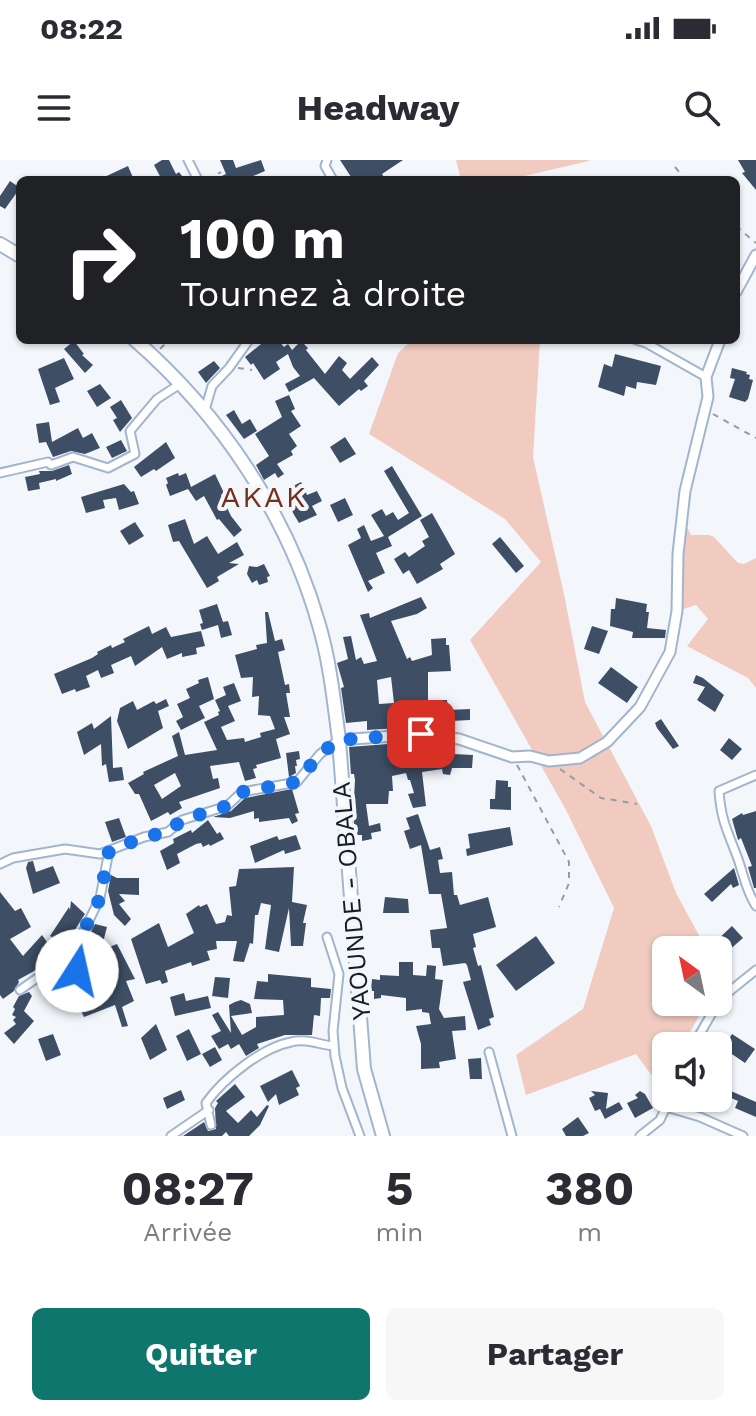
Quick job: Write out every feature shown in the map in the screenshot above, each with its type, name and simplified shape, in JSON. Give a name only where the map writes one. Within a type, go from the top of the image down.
[{"type":"highway","name":"YAOUNDE - OBALA","points":[[140,344],[182,383],[235,451],[283,529],[320,626],[339,740],[364,1069],[383,1136]]},
{"type":"street","points":[[740,285],[756,255]]},
{"type":"street","points":[[205,410],[212,386],[246,344]]},
{"type":"street","points":[[648,344],[706,377]]},
{"type":"street","points":[[0,864],[40,852],[65,849],[84,854],[109,851],[144,837],[168,832],[182,820],[227,806],[242,792],[297,782],[320,754],[339,740],[421,734],[459,739],[512,757],[530,756],[549,761],[580,758],[607,742],[640,707],[670,652],[677,611],[678,554],[685,491],[708,397],[706,377],[718,344]]},
{"type":"street","points":[[0,473],[48,462],[51,465],[73,457],[108,468],[135,454],[130,431],[157,399],[182,383]]},
{"type":"street","points":[[756,775],[719,791],[721,817],[739,861],[746,891],[756,906]]},
{"type":"street","points":[[20,990],[73,953],[100,898],[109,851]]},
{"type":"street","points":[[327,937],[339,974],[334,1046],[342,1088],[360,1136]]},
{"type":"street","points":[[73,953],[80,989]]},
{"type":"street","points":[[701,1032],[720,999],[756,970]]},
{"type":"street","points":[[211,1125],[206,1103],[220,1084],[270,1050],[292,1042],[313,1041],[334,1046]]},
{"type":"street","points":[[489,1052],[512,1136]]},
{"type":"street","points":[[171,1136],[209,1110]]},
{"type":"street","points":[[640,1136],[660,1120],[664,1112]]},
{"type":"street","points":[[683,1112],[743,1136]]},
{"type":"path","points":[[675,167],[683,176]]},
{"type":"path","points":[[214,176],[221,172]]},
{"type":"path","points":[[740,229],[756,243]]},
{"type":"path","points":[[153,356],[165,344]]},
{"type":"path","points":[[229,368],[252,370]]},
{"type":"path","points":[[705,410],[756,438]]},
{"type":"path","points":[[512,757],[569,862],[569,883],[559,907]]},
{"type":"path","points":[[549,761],[601,798],[637,804]]},
{"type":"shaded area","points":[[456,160],[589,160],[524,176],[460,176]]},
{"type":"shaded area","points":[[408,344],[540,344],[533,457],[585,702],[651,826],[676,893],[699,936],[652,936],[652,1016],[699,1016],[690,1032],[652,1032],[652,1076],[636,1054],[526,1095],[516,1055],[583,1009],[614,908],[566,810],[470,640],[541,562],[505,519],[369,434],[398,353]]},
{"type":"shaded area","points":[[682,517],[691,535],[714,537],[738,563],[744,564],[756,558],[756,688],[748,678],[687,646],[708,619],[696,605],[677,611]]},
{"type":"building","points":[[169,160],[176,174],[179,172],[182,176],[160,176],[154,165]]},
{"type":"building","points":[[220,160],[233,160],[236,168],[261,160],[265,171],[253,176],[222,176],[226,174]]},
{"type":"building","points":[[340,160],[403,160],[383,176],[350,176]]},
{"type":"building","points":[[738,160],[756,160],[756,190],[742,173],[745,172]]},
{"type":"building","points":[[128,166],[132,176],[107,176]]},
{"type":"building","points":[[10,181],[16,185],[16,194],[5,209],[0,206],[0,196]]},
{"type":"building","points":[[76,344],[93,365],[85,373],[64,349]]},
{"type":"building","points":[[261,344],[281,344],[284,347],[288,344],[292,350],[298,344],[304,344],[325,374],[339,356],[347,363],[342,370],[350,379],[372,357],[379,365],[364,381],[368,386],[361,391],[359,389],[339,406],[314,378],[289,392],[285,384],[300,376],[288,354],[276,362],[280,369],[264,380],[245,357]]},
{"type":"building","points":[[615,354],[661,366],[656,385],[637,382],[636,389],[626,386],[624,396],[598,387],[604,364],[612,367]]},
{"type":"building","points":[[64,358],[74,379],[55,388],[60,402],[50,405],[38,369]]},
{"type":"building","points":[[214,361],[220,368],[206,383],[198,372]]},
{"type":"building","points":[[732,368],[747,372],[749,379],[753,380],[745,402],[729,397],[735,379],[730,378]]},
{"type":"building","points":[[100,384],[111,398],[97,407],[87,391]]},
{"type":"building","points":[[289,395],[295,409],[291,411],[301,426],[289,434],[297,446],[291,451],[293,455],[277,464],[284,474],[278,478],[275,473],[264,480],[256,465],[269,456],[255,434],[282,417],[275,401]]},
{"type":"building","points":[[121,400],[132,418],[120,432],[113,420],[117,418],[110,407]]},
{"type":"building","points":[[234,410],[242,424],[250,419],[257,431],[244,439],[226,415]]},
{"type":"building","points":[[49,422],[52,442],[78,428],[83,438],[92,433],[100,448],[85,454],[71,451],[53,457],[46,442],[39,443],[36,424]]},
{"type":"building","points":[[345,437],[356,454],[340,463],[330,447]]},
{"type":"building","points":[[121,440],[127,451],[112,458],[106,447]]},
{"type":"building","points":[[166,442],[175,458],[141,477],[134,467]]},
{"type":"building","points":[[69,465],[72,474],[56,481],[39,483],[40,489],[28,491],[25,477]]},
{"type":"building","points":[[392,466],[422,516],[388,537],[392,546],[376,553],[385,573],[368,581],[373,588],[368,592],[348,545],[361,538],[357,529],[364,525],[371,541],[384,536],[371,515],[382,509],[386,516],[393,512],[398,520],[409,513],[384,471]]},
{"type":"building","points":[[178,473],[179,476],[186,473],[191,487],[215,474],[231,516],[242,530],[234,537],[217,520],[204,496],[196,501],[188,489],[170,496],[166,478]]},
{"type":"building","points":[[301,482],[307,495],[317,491],[322,501],[312,506],[317,515],[299,523],[287,489]]},
{"type":"building","points":[[124,484],[131,492],[134,491],[139,504],[119,510],[116,498],[103,500],[105,508],[86,513],[81,497]]},
{"type":"building","points":[[345,498],[353,515],[338,522],[330,505]]},
{"type":"building","points":[[432,513],[455,554],[440,564],[443,569],[417,584],[409,570],[403,574],[394,559],[405,552],[409,557],[425,546],[422,541],[429,537],[420,520]]},
{"type":"building","points":[[185,519],[194,544],[207,536],[218,554],[237,542],[244,555],[229,563],[239,564],[217,577],[219,581],[207,588],[179,541],[173,542],[168,525]]},
{"type":"building","points":[[135,522],[144,536],[129,545],[120,531]]},
{"type":"building","points":[[500,537],[524,566],[516,573],[492,544]]},
{"type":"building","points":[[264,564],[270,576],[267,577],[268,582],[259,585],[257,580],[252,583],[247,574],[249,566]]},
{"type":"building","points":[[421,597],[427,608],[391,621],[407,659],[410,657],[412,661],[432,655],[431,639],[446,638],[451,671],[428,672],[428,700],[447,700],[448,710],[470,709],[470,720],[451,721],[449,730],[431,728],[431,721],[422,722],[422,719],[406,718],[399,721],[399,728],[367,730],[367,721],[346,723],[341,688],[344,687],[337,663],[348,659],[343,637],[351,636],[356,660],[361,657],[364,664],[377,661],[360,615],[369,613],[370,618]],"holes":[[[391,677],[394,703],[379,704],[377,680]]]},
{"type":"building","points":[[616,598],[647,604],[647,628],[666,630],[665,638],[632,638],[633,632],[610,626],[611,609],[615,609]]},
{"type":"building","points":[[217,604],[223,622],[228,621],[232,635],[221,638],[218,625],[202,630],[199,610]]},
{"type":"building","points":[[265,612],[268,612],[275,641],[282,639],[285,650],[278,652],[285,685],[289,684],[290,693],[286,693],[290,717],[284,717],[290,734],[276,739],[281,758],[256,765],[257,768],[253,769],[256,778],[245,781],[239,762],[210,766],[213,779],[218,778],[220,788],[179,802],[182,808],[151,821],[139,794],[135,794],[128,783],[143,772],[178,756],[172,736],[179,732],[185,755],[217,750],[204,722],[219,715],[215,700],[226,695],[223,687],[234,683],[241,701],[228,706],[235,721],[221,727],[227,740],[244,738],[245,742],[275,729],[270,716],[258,715],[259,696],[252,697],[253,677],[241,678],[235,655],[267,643]],"holes":[[[175,773],[181,786],[162,799],[154,785]]]},
{"type":"building","points":[[149,626],[152,634],[166,627],[171,637],[201,631],[205,646],[196,648],[197,654],[182,657],[182,653],[167,659],[162,647],[135,666],[131,656],[111,665],[114,673],[101,678],[98,670],[86,676],[90,687],[62,694],[54,674],[92,658],[111,645],[112,648],[125,642],[123,639]]},
{"type":"building","points":[[592,626],[608,631],[599,654],[584,649]]},
{"type":"building","points":[[611,667],[638,687],[627,703],[598,683]]},
{"type":"building","points":[[696,675],[724,695],[715,712],[697,700],[705,687],[693,683]]},
{"type":"building","points":[[208,677],[214,699],[199,706],[205,718],[181,730],[176,721],[183,717],[177,704],[190,698],[186,689]]},
{"type":"building","points":[[166,699],[169,706],[158,711],[163,728],[128,749],[117,721],[120,708],[133,701],[137,710]]},
{"type":"building","points":[[111,716],[113,768],[122,767],[124,780],[109,782],[106,764],[102,766],[101,744],[84,755],[77,732],[92,723],[94,729]]},
{"type":"building","points":[[661,719],[679,746],[673,749],[657,728],[655,723]]},
{"type":"building","points":[[729,738],[742,749],[732,760],[720,750]]},
{"type":"building","points":[[401,743],[451,746],[453,754],[473,755],[472,768],[452,768],[450,775],[443,774],[442,769],[422,772],[426,806],[413,808],[408,794],[414,793],[406,773],[392,776],[393,791],[389,791],[388,804],[366,804],[369,826],[380,823],[381,831],[371,833],[372,839],[362,841],[362,835],[355,835],[352,798],[355,780],[354,774],[351,774],[349,747]]},
{"type":"building","points":[[299,751],[296,773],[289,777],[286,753]]},
{"type":"building","points":[[496,780],[508,781],[508,787],[511,787],[511,810],[490,809],[490,799],[495,799]]},
{"type":"building","points":[[292,789],[299,813],[295,814],[298,821],[292,824],[289,818],[259,822],[259,818],[254,819],[254,811],[230,818],[213,817],[231,811],[245,798]]},
{"type":"building","points":[[756,811],[754,888],[748,867],[752,866],[741,838],[738,840],[732,819],[742,813]]},
{"type":"building","points":[[418,814],[430,850],[440,847],[443,859],[438,860],[440,873],[452,872],[454,895],[457,895],[460,905],[488,897],[496,927],[473,934],[476,947],[473,948],[478,966],[481,965],[494,1017],[489,1019],[491,1025],[478,1030],[463,982],[471,980],[467,965],[443,966],[440,948],[432,948],[430,930],[447,928],[441,894],[429,894],[421,845],[410,849],[404,831],[410,829],[406,818]]},
{"type":"building","points":[[119,818],[126,837],[112,842],[105,822]]},
{"type":"building","points":[[208,820],[224,839],[210,846],[196,844],[177,854],[180,863],[167,870],[160,851],[174,843],[173,839],[191,830],[192,833]]},
{"type":"building","points":[[510,827],[513,845],[467,856],[466,849],[470,848],[468,834]]},
{"type":"building","points":[[296,835],[301,849],[285,854],[284,850],[255,863],[250,846],[277,836],[279,840]]},
{"type":"building","points":[[33,861],[36,872],[53,866],[60,883],[33,894],[26,868],[28,862]]},
{"type":"building","points":[[294,867],[292,902],[307,905],[303,946],[291,946],[289,908],[279,952],[265,949],[271,905],[261,903],[258,915],[255,915],[253,944],[250,943],[244,962],[233,961],[237,941],[216,941],[217,949],[207,951],[210,960],[192,966],[191,962],[165,971],[168,982],[162,984],[160,980],[146,984],[131,939],[159,923],[168,947],[194,933],[186,914],[199,905],[207,904],[216,924],[225,922],[227,915],[232,916],[229,887],[236,886],[239,869]]},
{"type":"building","points":[[734,868],[739,885],[733,888],[731,884],[712,902],[704,894]]},
{"type":"building","points":[[111,875],[139,878],[139,895],[119,894],[125,901],[119,904],[131,919],[125,926],[114,915],[108,891]]},
{"type":"building","points":[[0,892],[15,911],[21,908],[31,927],[10,939],[23,956],[42,935],[55,953],[43,966],[18,980],[14,991],[3,999],[0,995]]},
{"type":"building","points":[[385,897],[408,899],[409,913],[383,913]]},
{"type":"building","points":[[71,901],[85,914],[71,936],[73,938],[68,948],[50,936],[69,907],[70,910]]},
{"type":"building","points":[[95,924],[107,927],[101,950],[117,944],[135,979],[126,981],[134,1001],[122,1007],[128,1026],[122,1027],[115,1005],[84,1017],[76,1001],[83,998],[86,990],[80,954]]},
{"type":"building","points":[[732,926],[743,938],[732,948],[732,936],[721,936]]},
{"type":"building","points":[[536,936],[555,963],[516,991],[496,965]]},
{"type":"building","points":[[399,962],[413,962],[413,975],[426,976],[427,965],[436,966],[435,979],[443,980],[439,1009],[444,1018],[465,1016],[466,1030],[452,1031],[456,1059],[439,1062],[440,1068],[421,1069],[421,1044],[416,1026],[431,1024],[429,1013],[422,1012],[422,1009],[406,1011],[406,998],[381,995],[381,998],[374,999],[372,979],[380,980],[380,975],[399,976]]},
{"type":"building","points":[[268,974],[311,978],[311,987],[331,989],[330,998],[321,998],[320,1016],[314,1015],[312,1035],[285,1035],[257,1044],[259,1048],[246,1056],[239,1044],[231,1049],[228,1044],[219,1049],[211,1036],[221,1031],[212,1015],[218,1012],[231,1033],[229,1005],[241,1000],[250,1004],[252,1013],[231,1016],[242,1035],[256,1027],[256,1017],[284,1015],[283,1000],[254,999],[257,981],[268,982]]},
{"type":"building","points":[[215,977],[230,978],[228,998],[212,996]]},
{"type":"building","points":[[29,992],[32,996],[24,1011],[34,1021],[14,1044],[4,1033],[16,1024],[13,1020],[16,1017],[12,1015],[19,996]]},
{"type":"building","points":[[184,993],[186,1001],[208,996],[211,1008],[175,1016],[170,997]]},
{"type":"building","points":[[156,1024],[167,1050],[150,1060],[141,1038]]},
{"type":"building","points":[[189,1029],[201,1054],[187,1061],[176,1036]]},
{"type":"building","points":[[53,1034],[61,1055],[46,1061],[38,1039]]},
{"type":"building","points":[[732,1034],[755,1049],[745,1063],[732,1054]]},
{"type":"building","points":[[215,1047],[222,1060],[210,1067],[202,1054]]},
{"type":"building","points":[[481,1058],[482,1079],[470,1079],[468,1059]]},
{"type":"building","points":[[292,1070],[300,1086],[296,1088],[299,1095],[279,1105],[276,1094],[268,1102],[260,1086]]},
{"type":"building","points":[[235,1084],[245,1097],[226,1111],[238,1123],[251,1110],[257,1117],[269,1106],[260,1125],[249,1136],[229,1136],[226,1132],[222,1136],[183,1136],[204,1122],[208,1131],[216,1129],[216,1101]]},
{"type":"building","points":[[181,1090],[185,1100],[167,1109],[163,1098]]},
{"type":"building","points":[[591,1091],[608,1093],[606,1109],[619,1102],[623,1109],[605,1119],[600,1109],[595,1111],[589,1098],[595,1095]]},
{"type":"building","points":[[640,1091],[645,1094],[652,1109],[635,1118],[627,1103],[638,1098],[635,1095]]},
{"type":"building","points":[[732,1092],[756,1102],[756,1117],[735,1108],[738,1101],[732,1098]]},
{"type":"building","points":[[578,1117],[589,1133],[566,1136],[562,1129]]},
{"type":"district","name":"AKAK","points":[[264,497]]},
{"type":"route","points":[[77,971],[73,953],[100,898],[109,851],[144,837],[168,832],[182,820],[227,806],[242,792],[297,782],[320,754],[339,740],[421,734]]}]
